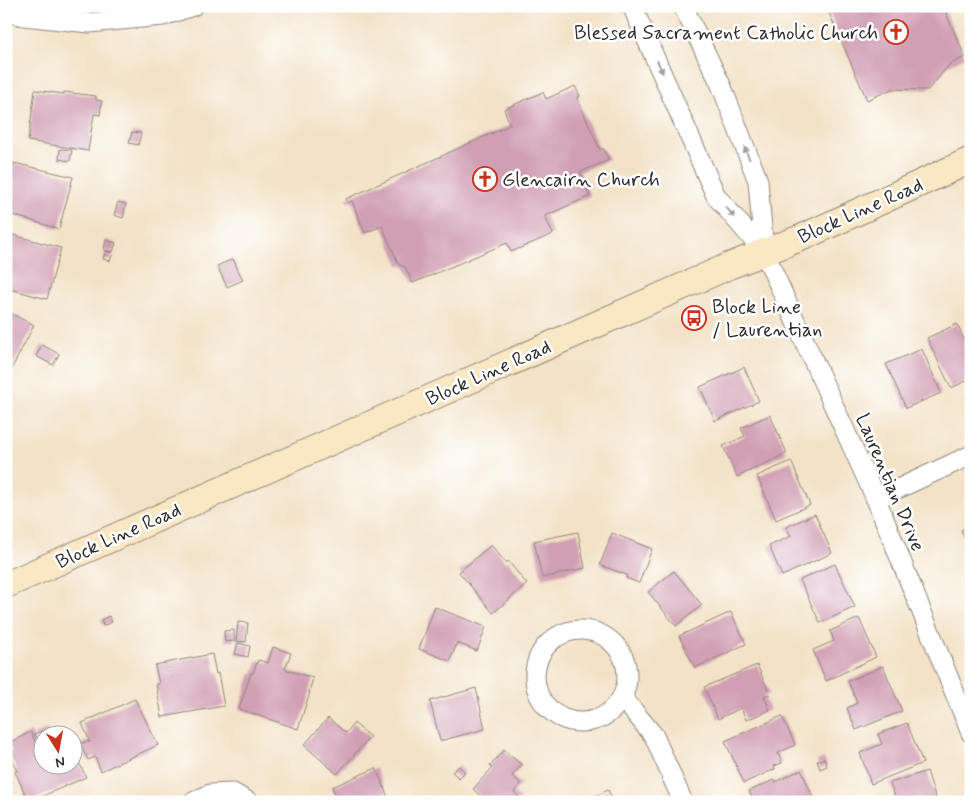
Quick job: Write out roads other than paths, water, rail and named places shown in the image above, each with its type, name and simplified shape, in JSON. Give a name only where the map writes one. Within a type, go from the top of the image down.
[{"type":"street","points":[[6,12],[24,16],[89,23],[163,16],[194,6]]},
{"type":"street","name":"Laurentian Drive","points":[[632,6],[716,196],[764,252],[876,498],[971,733]]},
{"type":"street","name":"Laurentian Drive","points":[[683,6],[721,85],[758,181],[764,252]]},
{"type":"street","name":"Block Line Road","points":[[6,585],[764,252],[803,237],[971,160]]},
{"type":"street","points":[[876,498],[971,454]]},
{"type":"street","points":[[572,630],[594,631],[611,640],[622,653],[626,666],[627,681],[622,697],[615,707],[602,717],[579,722],[555,714],[547,707],[538,693],[535,670],[540,653],[552,640],[572,630]]},
{"type":"street","points":[[622,697],[654,736],[683,802]]},
{"type":"street","points":[[193,802],[210,794],[233,793],[249,802]]},
{"type":"place","name":"Blessed Sacrament Catholic Church","points":[[896,32]]},
{"type":"place","name":"Glencairn Church","points":[[485,179]]},
{"type":"place","name":"Block Line / Laurentian","points":[[694,318]]}]
